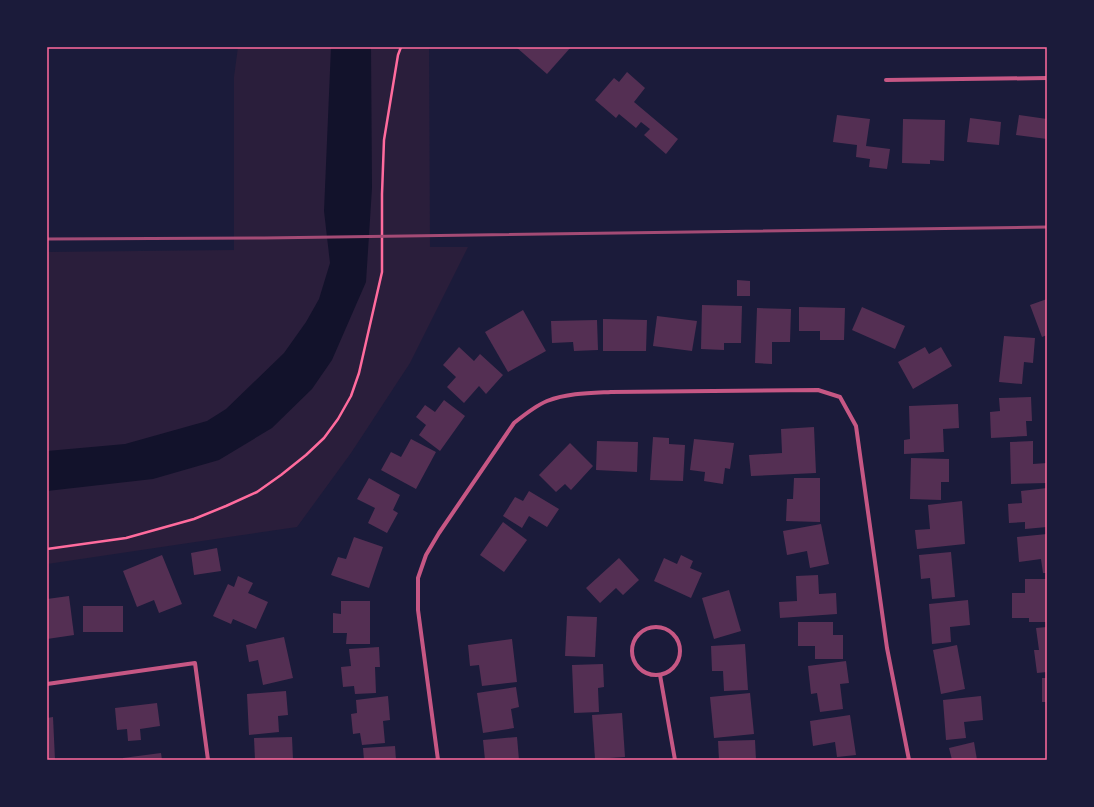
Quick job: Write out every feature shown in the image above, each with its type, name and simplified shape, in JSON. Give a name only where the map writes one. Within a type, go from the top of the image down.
[{"type":"street","points":[[886,80],[1047,78]]},
{"type":"street","points":[[438,760],[418,610],[418,578],[426,555],[439,533],[514,423],[528,412],[547,402],[578,393],[818,390],[840,398],[856,426],[888,648],[909,760]]},
{"type":"street","points":[[653,626],[662,626],[671,631],[677,638],[681,647],[680,656],[676,665],[669,672],[660,675],[650,675],[641,670],[635,663],[632,654],[632,645],[636,636],[644,629],[653,626]]},
{"type":"street","points":[[47,684],[195,663],[208,760]]},
{"type":"street","points":[[660,675],[675,760]]},
{"type":"path","points":[[47,549],[126,538],[194,518],[226,506],[257,492],[281,475],[324,438],[338,419],[351,396],[359,373],[382,272],[384,140],[398,55],[401,47]]},
{"type":"shaded area","points":[[238,47],[429,47],[430,247],[468,247],[410,363],[351,453],[297,527],[47,564],[47,252],[234,250],[234,77]]},
{"type":"shaded area","points":[[331,47],[371,47],[372,188],[366,282],[332,360],[312,389],[272,428],[219,460],[153,479],[47,491],[47,451],[125,444],[207,421],[226,409],[284,353],[306,322],[319,299],[330,263],[324,211]]},
{"type":"building","points":[[516,47],[571,47],[547,74]]},
{"type":"building","points":[[627,72],[645,88],[634,102],[678,139],[666,154],[644,135],[650,129],[641,122],[636,128],[619,114],[616,118],[595,100],[614,78],[619,82]]},
{"type":"building","points":[[837,115],[870,119],[866,146],[890,149],[887,169],[869,167],[870,159],[856,157],[857,145],[833,142]]},
{"type":"building","points":[[1019,115],[1047,119],[1047,139],[1016,135]]},
{"type":"building","points":[[970,118],[1001,122],[999,145],[967,142]]},
{"type":"building","points":[[903,119],[945,120],[944,161],[930,160],[930,164],[902,163]]},
{"type":"building","points":[[737,280],[750,281],[750,296],[737,296]]},
{"type":"building","points":[[1047,299],[1047,335],[1042,337],[1030,305]]},
{"type":"building","points":[[702,305],[742,306],[741,343],[724,343],[724,350],[701,349]]},
{"type":"building","points":[[799,307],[845,308],[844,340],[820,340],[820,331],[799,331]]},
{"type":"building","points":[[862,307],[905,326],[895,349],[852,330]]},
{"type":"building","points":[[757,308],[791,309],[790,342],[772,342],[772,364],[755,363]]},
{"type":"building","points":[[523,310],[546,351],[508,372],[485,332]]},
{"type":"building","points":[[657,316],[697,321],[692,351],[653,346]]},
{"type":"building","points":[[603,319],[647,320],[646,351],[603,351]]},
{"type":"building","points":[[597,320],[598,350],[574,351],[573,342],[552,343],[551,321]]},
{"type":"building","points":[[1004,336],[1035,338],[1033,363],[1024,362],[1022,384],[999,382]]},
{"type":"building","points":[[459,347],[474,361],[480,354],[503,375],[486,394],[479,386],[464,403],[447,387],[456,377],[443,365]]},
{"type":"building","points":[[925,347],[929,354],[941,347],[952,366],[913,389],[898,362]]},
{"type":"building","points":[[1031,397],[1032,421],[1026,421],[1027,436],[991,438],[990,412],[1000,411],[999,398]]},
{"type":"building","points":[[444,400],[465,416],[440,451],[419,435],[426,425],[416,417],[425,405],[435,412]]},
{"type":"building","points":[[958,404],[959,428],[943,429],[944,452],[904,454],[904,440],[910,439],[909,406]]},
{"type":"building","points":[[814,427],[816,473],[751,476],[749,455],[782,453],[781,429]]},
{"type":"building","points":[[653,437],[669,438],[669,444],[685,445],[683,481],[650,480]]},
{"type":"building","points":[[411,439],[436,452],[416,489],[381,470],[391,452],[401,457]]},
{"type":"building","points":[[694,439],[734,443],[730,469],[725,468],[723,484],[704,481],[705,472],[690,470]]},
{"type":"building","points":[[597,441],[638,442],[637,472],[596,470]]},
{"type":"building","points":[[1033,441],[1033,464],[1047,463],[1047,483],[1011,484],[1010,442]]},
{"type":"building","points":[[570,443],[593,466],[571,490],[565,484],[556,492],[539,475]]},
{"type":"building","points":[[911,458],[949,459],[949,482],[941,482],[941,500],[910,499]]},
{"type":"building","points":[[369,478],[400,495],[393,510],[398,513],[387,533],[368,523],[375,508],[357,499]]},
{"type":"building","points":[[794,478],[820,478],[820,522],[786,521],[787,499],[793,499]]},
{"type":"building","points":[[1047,488],[1047,527],[1025,529],[1025,522],[1009,523],[1008,504],[1022,503],[1021,491]]},
{"type":"building","points":[[529,491],[559,509],[547,527],[529,516],[522,528],[503,516],[515,497],[523,501]]},
{"type":"building","points":[[962,501],[965,544],[917,549],[915,530],[930,529],[928,505]]},
{"type":"building","points":[[503,522],[527,540],[504,572],[480,555]]},
{"type":"building","points":[[821,524],[829,564],[810,568],[807,551],[787,555],[783,531]]},
{"type":"building","points":[[1047,534],[1047,573],[1043,573],[1041,559],[1019,562],[1017,537]]},
{"type":"building","points":[[354,537],[383,547],[369,588],[331,575],[338,557],[346,559]]},
{"type":"building","points":[[217,548],[221,571],[194,575],[191,553]]},
{"type":"building","points":[[951,552],[955,597],[932,599],[930,578],[921,579],[919,555]]},
{"type":"building","points":[[162,555],[182,604],[159,613],[154,600],[137,607],[123,571]]},
{"type":"building","points":[[681,555],[693,561],[690,568],[702,573],[691,598],[654,581],[664,558],[677,564]]},
{"type":"building","points":[[619,558],[639,580],[623,595],[616,588],[600,603],[586,588]]},
{"type":"building","points":[[818,575],[819,594],[836,593],[837,614],[780,618],[779,602],[797,601],[796,576]]},
{"type":"building","points":[[238,576],[253,583],[248,593],[268,602],[256,629],[233,619],[231,624],[213,616],[228,584],[234,587]]},
{"type":"building","points":[[1025,579],[1047,579],[1047,622],[1029,622],[1029,618],[1012,618],[1012,593],[1025,593]]},
{"type":"building","points":[[729,590],[741,631],[714,639],[702,598]]},
{"type":"building","points":[[69,596],[74,635],[47,639],[47,599]]},
{"type":"building","points":[[968,600],[970,625],[950,627],[951,642],[932,644],[929,604]]},
{"type":"building","points":[[341,601],[370,601],[370,644],[346,644],[347,633],[333,633],[333,613],[341,614]]},
{"type":"building","points":[[83,606],[123,606],[123,632],[83,632]]},
{"type":"building","points":[[567,616],[597,617],[595,657],[565,656]]},
{"type":"building","points":[[798,622],[833,622],[833,635],[843,635],[843,659],[815,659],[815,646],[798,646]]},
{"type":"building","points":[[1047,627],[1047,672],[1037,673],[1034,650],[1039,650],[1036,628]]},
{"type":"building","points":[[284,637],[293,678],[263,685],[258,660],[249,662],[246,645]]},
{"type":"building","points":[[512,639],[517,682],[482,686],[479,665],[470,666],[468,645]]},
{"type":"building","points":[[745,644],[748,690],[724,691],[723,671],[712,671],[711,646]]},
{"type":"building","points":[[957,645],[965,689],[941,694],[933,650]]},
{"type":"building","points":[[379,647],[380,667],[375,667],[376,693],[355,694],[354,686],[343,687],[341,667],[351,666],[349,649]]},
{"type":"building","points":[[846,661],[849,683],[840,684],[843,709],[820,712],[817,693],[811,694],[808,666]]},
{"type":"building","points":[[603,664],[604,687],[598,688],[599,712],[574,713],[572,665]]},
{"type":"building","points":[[1042,678],[1047,678],[1047,702],[1042,702]]},
{"type":"building","points":[[516,687],[519,707],[511,709],[514,728],[483,733],[477,693]]},
{"type":"building","points":[[286,691],[288,715],[278,716],[279,732],[249,735],[247,694]]},
{"type":"building","points":[[750,693],[754,734],[714,738],[710,697]]},
{"type":"building","points":[[388,696],[390,720],[383,721],[385,743],[362,745],[360,733],[353,734],[351,714],[357,713],[356,700]]},
{"type":"building","points":[[981,696],[983,720],[964,722],[966,738],[946,740],[943,700]]},
{"type":"building","points":[[157,703],[160,726],[140,729],[141,740],[128,741],[127,729],[117,730],[115,708]]},
{"type":"building","points":[[622,713],[625,757],[595,759],[592,715]]},
{"type":"building","points":[[850,715],[856,755],[837,757],[835,742],[813,746],[810,721]]},
{"type":"building","points":[[53,717],[55,760],[47,760],[47,718]]},
{"type":"building","points":[[292,737],[293,760],[255,760],[254,738]]},
{"type":"building","points":[[517,737],[519,760],[485,760],[483,740]]},
{"type":"building","points":[[755,740],[756,760],[719,760],[718,741]]},
{"type":"building","points":[[974,742],[977,760],[952,760],[949,748]]},
{"type":"building","points":[[395,746],[396,760],[364,760],[363,748]]},
{"type":"building","points":[[161,753],[162,760],[123,760],[123,758]]},
{"type":"railway","points":[[47,239],[264,238],[1047,227]]}]
